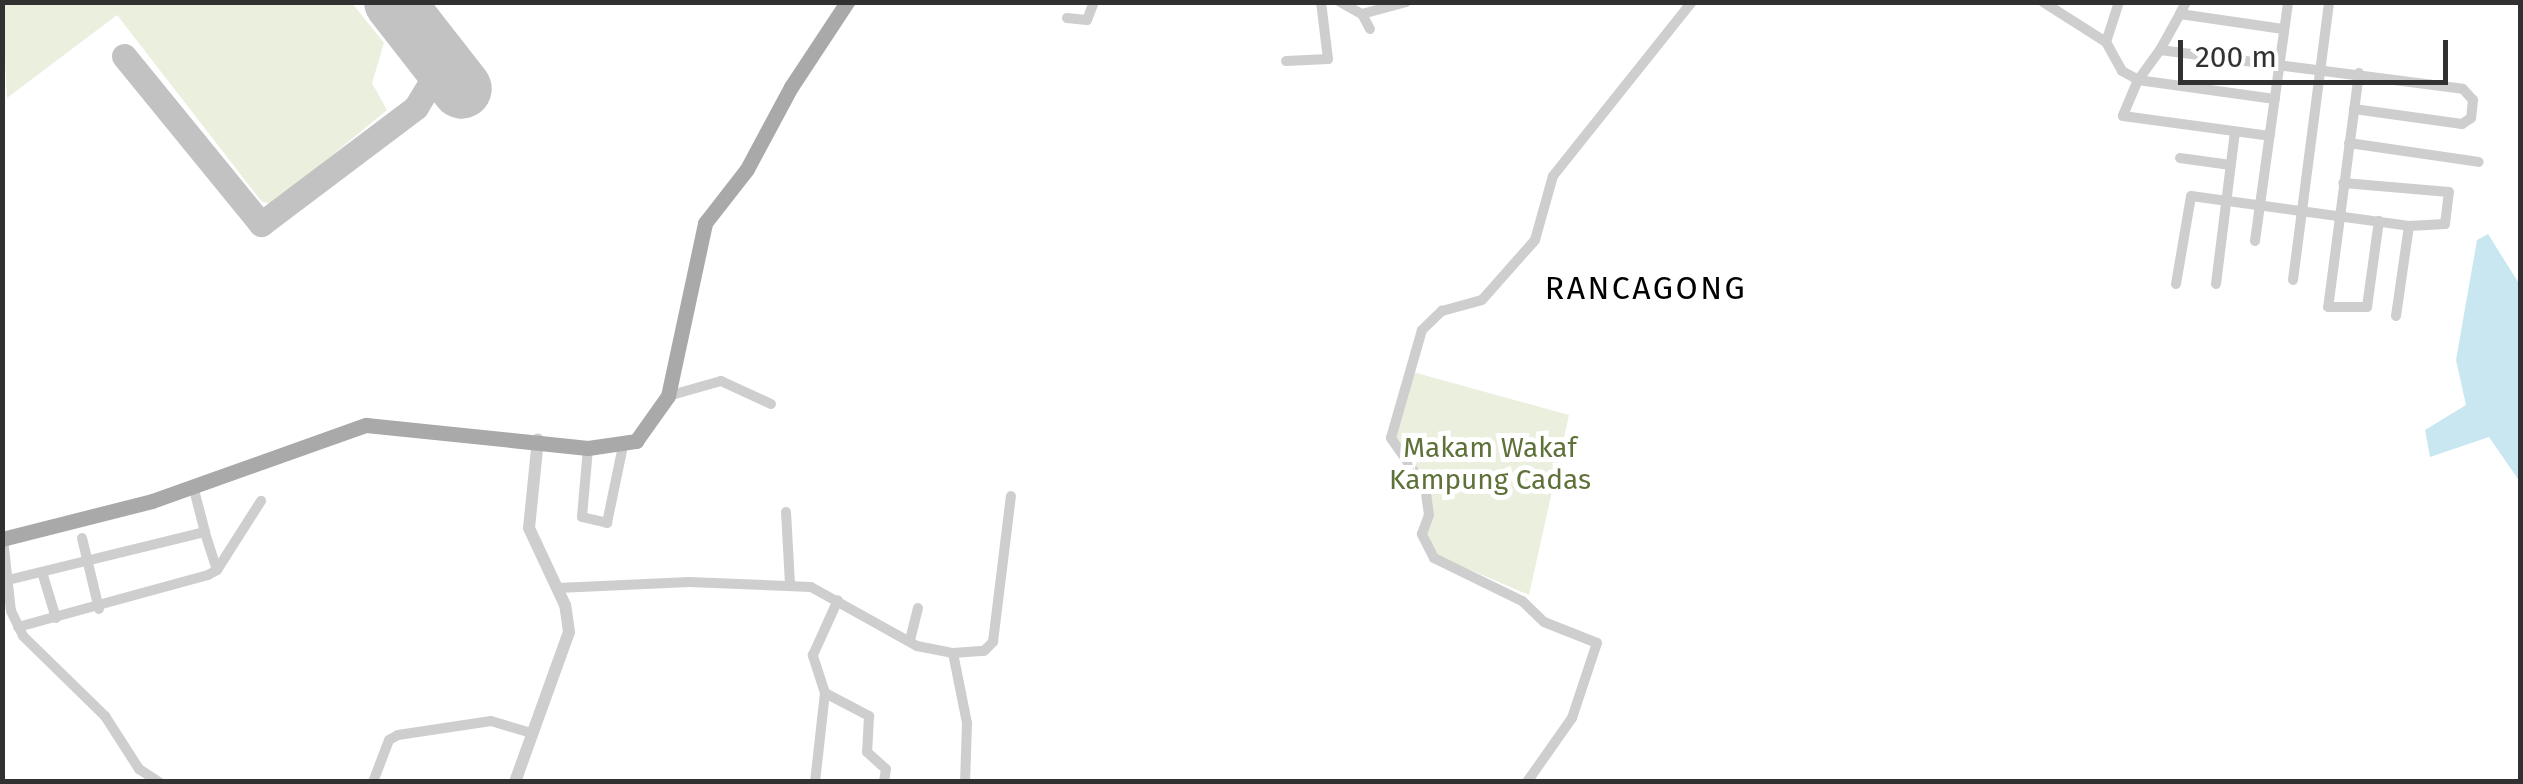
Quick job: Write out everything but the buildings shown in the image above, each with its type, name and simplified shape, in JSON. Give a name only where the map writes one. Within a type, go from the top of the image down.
[{"type":"main road","points":[[3,539],[194,486],[366,425],[538,439],[588,448],[623,446],[650,428],[668,396],[706,222],[748,169],[790,88],[847,2]]},
{"type":"street","points":[[1067,18],[1087,20],[1094,2]]},
{"type":"street","points":[[1286,61],[1328,59],[1321,2]]},
{"type":"street","points":[[1340,2],[1362,14],[1370,29]]},
{"type":"street","points":[[1362,14],[1406,2]]},
{"type":"street","points":[[1527,782],[1572,718],[1597,643],[1544,622],[1522,601],[1434,558],[1422,534],[1429,515],[1425,488],[1391,438],[1422,330],[1442,311],[1482,300],[1534,240],[1553,176],[1692,2]]},
{"type":"street","points":[[2044,2],[2106,42],[2122,71],[2138,80],[2275,100]]},
{"type":"street","points":[[2106,42],[2119,2]]},
{"type":"street","points":[[2255,241],[2288,2]]},
{"type":"street","points":[[2294,280],[2329,2]]},
{"type":"street","points":[[2270,136],[2125,117],[2122,110],[2183,8],[2283,29]]},
{"type":"street","points":[[2160,50],[2468,90],[2472,118],[2462,124],[2354,109]]},
{"type":"street","points":[[2359,73],[2328,307],[2366,307],[2379,221]]},
{"type":"street","points":[[2216,284],[2235,132]]},
{"type":"street","points":[[2349,143],[2479,162]]},
{"type":"street","points":[[2180,158],[2231,165]]},
{"type":"street","points":[[2176,284],[2188,199],[2443,227],[2449,192],[2344,183]]},
{"type":"street","points":[[2396,316],[2409,226]]},
{"type":"street","points":[[668,396],[721,382],[771,404]]},
{"type":"street","points":[[515,782],[567,643],[568,619],[528,521],[538,439]]},
{"type":"street","points":[[588,448],[581,513],[607,523],[623,446]]},
{"type":"street","points":[[194,486],[216,570]]},
{"type":"street","points":[[558,588],[790,584],[838,600],[910,640],[953,653],[984,651],[993,642],[1011,496]]},
{"type":"street","points":[[18,627],[100,609],[216,570],[260,501]]},
{"type":"street","points":[[786,512],[790,584]]},
{"type":"street","points":[[8,580],[205,532]]},
{"type":"street","points":[[82,538],[100,609]]},
{"type":"street","points":[[3,539],[18,627],[106,716],[139,769],[159,782]]},
{"type":"street","points":[[42,572],[56,618]]},
{"type":"street","points":[[815,782],[825,693],[814,655],[838,600]]},
{"type":"street","points":[[910,640],[918,608]]},
{"type":"street","points":[[953,653],[967,722],[964,782]]},
{"type":"street","points":[[825,693],[869,716],[867,752],[886,770],[884,782]]},
{"type":"street","points":[[373,782],[389,740],[398,735],[491,721],[531,733]]},
{"type":"green space","points":[[2,3],[352,3],[384,43],[372,83],[387,110],[273,204],[262,202],[117,15],[7,98]]},
{"type":"green space","name":"Makam Wakaf Kampung Cadas","points":[[1413,372],[1569,415],[1529,595],[1438,556],[1425,533],[1431,495],[1393,435]]},
{"type":"water","points":[[2488,234],[2520,285],[2520,482],[2489,437],[2430,457],[2425,430],[2466,405],[2456,360],[2477,240]]},
{"type":"taxiway","points":[[124,56],[261,224],[416,107],[431,82],[429,46]]},
{"type":"runway","points":[[394,2],[462,89]]},
{"type":"district","name":"RANCAGONG","points":[[1646,288]]}]
